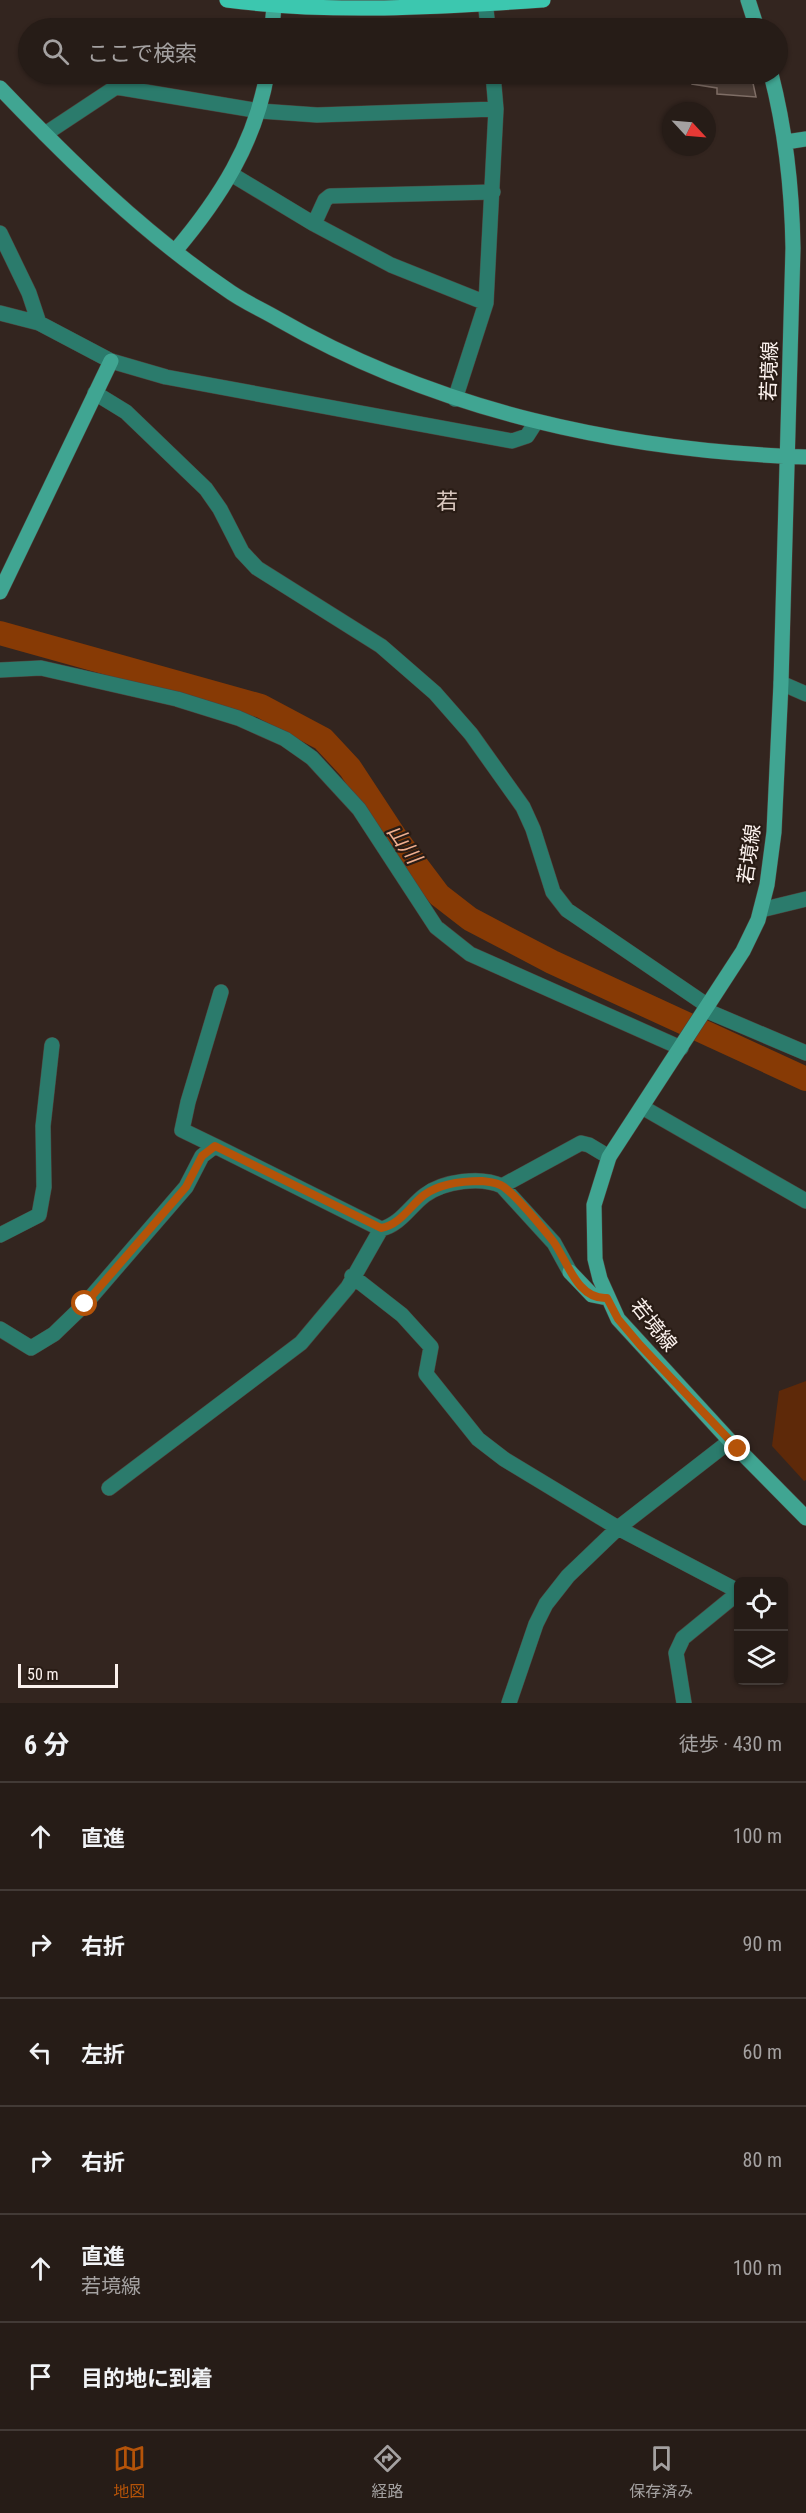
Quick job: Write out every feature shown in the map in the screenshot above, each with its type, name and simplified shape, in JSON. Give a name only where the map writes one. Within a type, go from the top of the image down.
[{"type":"main road","points":[[227,0],[359,9],[543,0]]},
{"type":"main road","points":[[748,0],[754,18]]},
{"type":"main road","points":[[273,18],[274,3]]},
{"type":"main road","points":[[175,251],[209,208],[231,174],[260,111],[265,84]]},
{"type":"main road","name":"若境線","points":[[773,84],[786,142],[791,186],[793,248],[781,683],[774,832],[760,910],[752,935],[609,1157],[601,1178],[593,1215],[595,1259],[607,1298],[618,1319],[730,1442],[806,1518]]},
{"type":"main road","points":[[0,88],[132,219],[227,290],[308,337],[364,364],[455,399],[536,422],[615,439],[786,457],[806,457]]},
{"type":"main road","points":[[786,142],[806,139]]},
{"type":"main road","points":[[0,592],[111,361]]},
{"type":"main road","points":[[570,1272],[592,1295],[607,1298]]},
{"type":"street","points":[[485,2],[487,18]]},
{"type":"street","points":[[455,399],[486,303],[496,109],[494,84]]},
{"type":"street","points":[[45,134],[116,87],[260,111],[317,115],[496,109]]},
{"type":"street","points":[[231,174],[314,224],[391,265],[486,303]]},
{"type":"street","points":[[314,224],[325,200],[330,196],[493,192]]},
{"type":"street","points":[[0,233],[29,293],[39,323]]},
{"type":"street","points":[[0,313],[39,323],[111,361],[166,376],[512,441],[527,436],[536,422]]},
{"type":"street","points":[[95,393],[126,412],[206,489],[220,509],[242,552],[257,568],[381,646],[435,693],[471,734],[523,807],[533,829],[553,892],[567,910],[704,1012],[806,1053]]},
{"type":"street","points":[[0,670],[41,668],[177,699],[238,718],[285,739],[312,758],[359,809],[436,927],[470,954],[683,1044]]},
{"type":"street","points":[[781,683],[806,694]]},
{"type":"street","points":[[760,910],[806,899]]},
{"type":"street","points":[[221,992],[188,1102],[182,1130],[381,1228],[388,1227],[397,1221],[425,1195],[439,1187],[480,1181],[502,1186],[554,1242],[570,1272]]},
{"type":"street","points":[[0,1235],[39,1215],[44,1187],[43,1126],[52,1045]]},
{"type":"street","points":[[642,1107],[806,1201]]},
{"type":"street","points":[[502,1186],[581,1143],[589,1144],[609,1157]]},
{"type":"street","points":[[0,1329],[31,1348],[54,1334],[85,1304],[186,1187],[202,1156],[215,1146]]},
{"type":"street","points":[[109,1488],[188,1426],[301,1343],[348,1287],[352,1276],[381,1228]]},
{"type":"street","points":[[352,1276],[402,1315],[431,1347],[426,1374],[478,1439],[504,1460],[618,1528],[734,1590]]},
{"type":"street","points":[[509,1703],[536,1624],[546,1604],[568,1576],[618,1528],[730,1442]]},
{"type":"street","points":[[684,1703],[676,1653],[683,1638],[734,1595]]},
{"type":"shaded area","points":[[806,1381],[806,1480],[804,1481],[772,1446],[779,1391]]},
{"type":"building","points":[[692,84],[753,84],[756,97],[717,94],[717,88]]},
{"type":"waterway","name":"山川","points":[[0,633],[261,706],[323,739],[350,768],[396,838],[439,895],[470,919],[552,962],[806,1079]]},
{"type":"district","name":"若","points":[[447,501]]},
{"type":"route","points":[[85,1304],[186,1187],[202,1156],[215,1146],[381,1228],[388,1227],[397,1221],[425,1195],[439,1187],[480,1181],[495,1183],[509,1192],[554,1242],[570,1272],[580,1284],[592,1295],[607,1298],[618,1319],[640,1345],[738,1449]]}]
